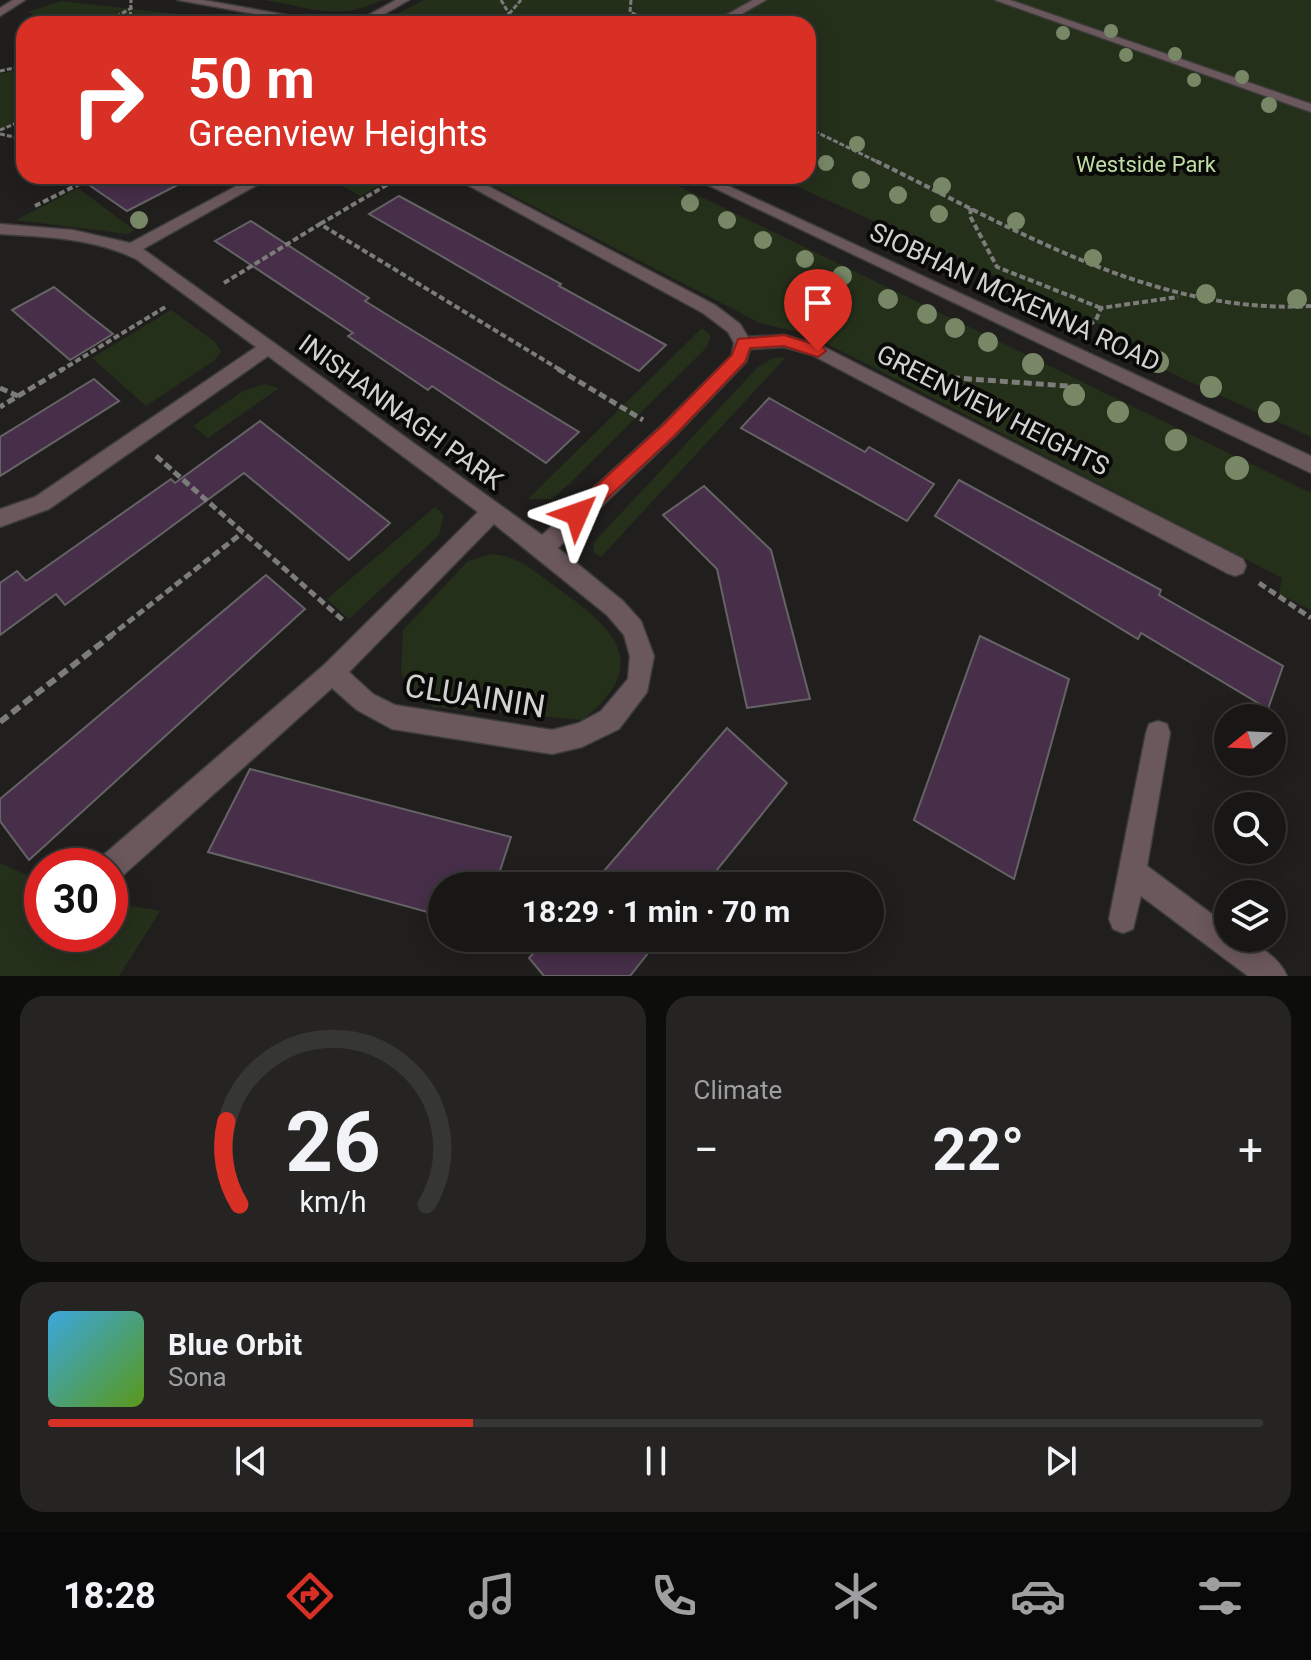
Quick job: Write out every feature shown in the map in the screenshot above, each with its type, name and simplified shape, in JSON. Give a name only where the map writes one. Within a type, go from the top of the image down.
[{"type":"street","points":[[0,13],[20,0]]},
{"type":"street","points":[[183,0],[281,16]]},
{"type":"street","points":[[373,16],[404,0]]},
{"type":"street","points":[[731,16],[761,0]]},
{"type":"street","points":[[1000,0],[1311,108]]},
{"type":"street","points":[[131,249],[251,184]]},
{"type":"street","points":[[473,184],[709,309],[734,328],[743,343],[740,357],[543,548]]},
{"type":"street","name":"SIOBHAN MCKENNA ROAD","points":[[713,184],[1311,465]]},
{"type":"street","name":"INISHANNAGH PARK","points":[[0,229],[98,238],[131,249],[543,548]]},
{"type":"street","name":"GREENVIEW HEIGHTS","points":[[743,343],[784,341],[818,351],[1235,566]]},
{"type":"street","name":"INISHANNAGH PARK","points":[[0,518],[42,503],[267,348]]},
{"type":"street","points":[[128,852],[332,673],[492,512]]},
{"type":"street","name":"CLUAININ","points":[[332,673],[365,702],[392,717],[552,742],[582,735],[600,726],[627,701],[639,684],[642,656],[633,629],[615,608],[543,548]]},
{"type":"street","points":[[1123,919],[1158,733]]},
{"type":"street","points":[[1131,871],[1272,976]]},
{"type":"path","points":[[131,0],[131,16]]},
{"type":"path","points":[[501,0],[509,16],[521,0]]},
{"type":"path","points":[[631,0],[630,12],[638,16]]},
{"type":"path","points":[[118,16],[133,7]]},
{"type":"path","points":[[816,132],[1104,269],[1180,296],[1255,306],[1311,306]]},
{"type":"path","points":[[31,208],[79,184]]},
{"type":"path","points":[[0,407],[388,184]]},
{"type":"path","points":[[971,208],[970,216],[997,267],[1101,308],[1180,296]]},
{"type":"path","points":[[320,224],[664,433]]},
{"type":"path","points":[[1089,325],[1096,320],[1101,308]]},
{"type":"path","points":[[920,375],[1083,387],[1119,375]]},
{"type":"path","points":[[0,388],[18,396]]},
{"type":"path","points":[[137,439],[365,641]]},
{"type":"path","points":[[0,722],[242,533]]},
{"type":"path","points":[[1235,566],[1311,618]]},
{"type":"green space","points":[[264,0],[382,0],[366,7],[337,12]]},
{"type":"green space","name":"Westside Park","points":[[424,0],[1311,0],[1311,437],[1103,342],[1097,333],[1101,325],[1088,318],[792,184],[816,184],[816,16],[393,16]]},
{"type":"green space","points":[[61,1],[195,16],[36,16],[28,12]]},
{"type":"green space","points":[[16,70],[16,122],[0,129],[0,74]]},
{"type":"green space","points":[[339,184],[382,184],[361,196]]},
{"type":"green space","points":[[491,184],[674,184],[1311,493],[1311,610],[1279,594],[1282,578],[810,335],[760,323]]},
{"type":"green space","points":[[78,188],[134,230],[128,234],[16,220]]},
{"type":"green space","points":[[171,310],[214,341],[221,351],[215,360],[146,406],[92,358]]},
{"type":"green space","points":[[702,328],[711,336],[706,348],[570,483],[552,499],[528,499]]},
{"type":"green space","points":[[786,357],[601,557],[593,552],[594,542],[758,367],[773,358]]},
{"type":"green space","points":[[264,384],[279,388],[208,438],[193,426],[241,392]]},
{"type":"green space","points":[[435,507],[444,515],[439,535],[349,619],[327,599]]},
{"type":"green space","points":[[491,554],[510,557],[526,565],[594,617],[618,647],[621,663],[617,681],[605,699],[583,720],[433,707],[406,684],[401,672],[403,630],[468,561]]},
{"type":"green space","points":[[0,863],[24,874],[24,952],[128,952],[128,905],[160,911],[119,976],[0,976]]},
{"type":"building","points":[[88,184],[179,184],[127,211]]},
{"type":"building","points":[[399,196],[666,345],[639,371],[369,214]]},
{"type":"building","points":[[251,221],[369,298],[365,301],[579,432],[546,463],[432,386],[428,390],[348,336],[353,333],[215,241]]},
{"type":"building","points":[[54,287],[113,334],[70,360],[12,310]]},
{"type":"building","points":[[94,379],[119,401],[0,476],[0,437]]},
{"type":"building","points":[[769,398],[865,452],[869,447],[934,484],[907,521],[741,428]]},
{"type":"building","points":[[260,421],[390,523],[349,560],[244,473],[65,605],[56,594],[0,635],[0,583],[17,571],[26,581],[171,479],[175,483]]},
{"type":"building","points":[[959,480],[1161,590],[1159,595],[1283,666],[1270,704],[1260,704],[1141,633],[1138,639],[935,516]]},
{"type":"building","points":[[704,486],[771,550],[810,699],[747,708],[717,569],[663,515]]},
{"type":"building","points":[[266,575],[305,609],[42,848],[24,848],[24,853],[0,821],[0,799]]},
{"type":"building","points":[[980,636],[1069,679],[1014,879],[914,820]]},
{"type":"building","points":[[727,728],[787,783],[715,872],[603,872]]},
{"type":"building","points":[[250,769],[511,837],[500,872],[428,872],[428,912],[208,852]]},
{"type":"building","points":[[534,952],[649,952],[630,976],[544,976],[529,958]]},
{"type":"route","points":[[577,514],[668,431],[740,357],[743,343],[770,339],[818,351]]}]
